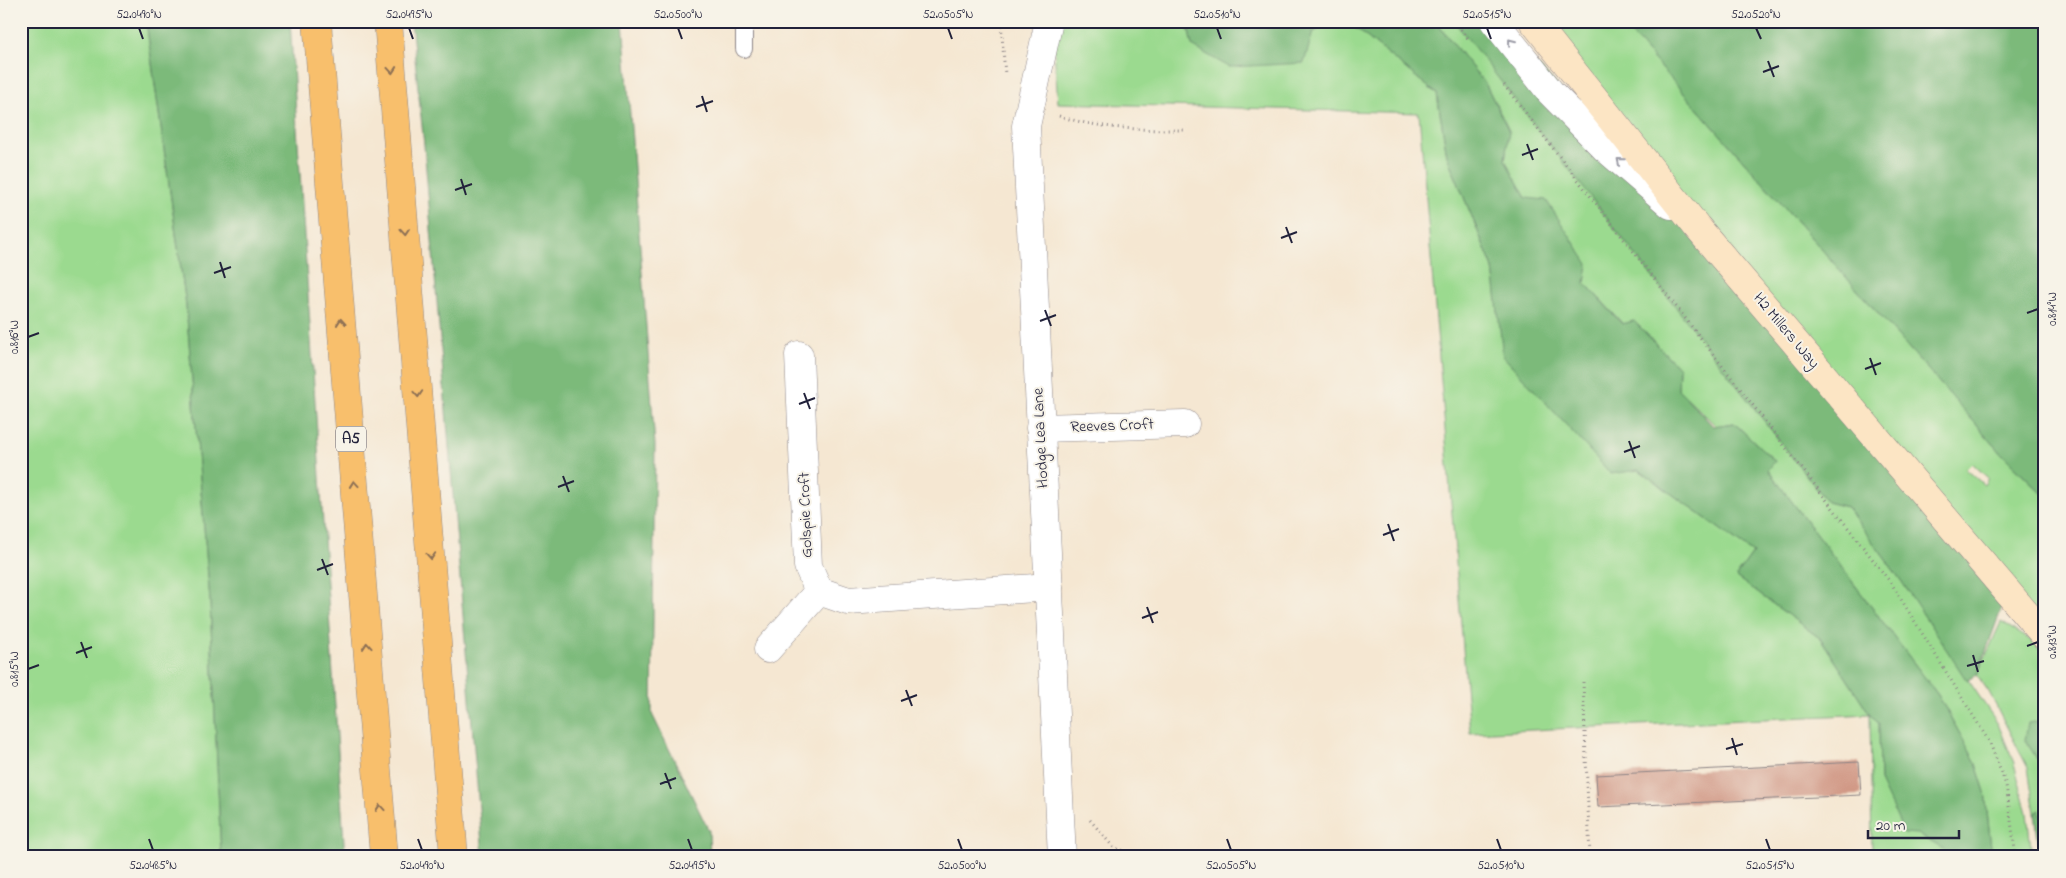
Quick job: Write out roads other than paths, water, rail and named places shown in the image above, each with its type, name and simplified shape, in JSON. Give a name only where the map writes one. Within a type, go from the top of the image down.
[{"type":"highway","name":"A5","points":[[317,21],[384,857]]},
{"type":"highway","points":[[388,21],[454,857]]},
{"type":"street","name":"Hodge Lea Lane","points":[[1050,21],[1026,126],[1062,857]]},
{"type":"street","points":[[1494,21],[1551,93],[1604,148],[1697,227]]},
{"type":"street","name":"H2 Millers Way","points":[[1533,21],[1697,227],[2045,636]]},
{"type":"street","name":"Golspie Croft","points":[[799,356],[808,566],[820,591]]},
{"type":"street","name":"Reeves Croft","points":[[1040,428],[1184,424]]},
{"type":"street","points":[[768,649],[820,591],[848,601],[1049,587]]},
{"type":"lane","points":[[744,21],[744,49]]}]
